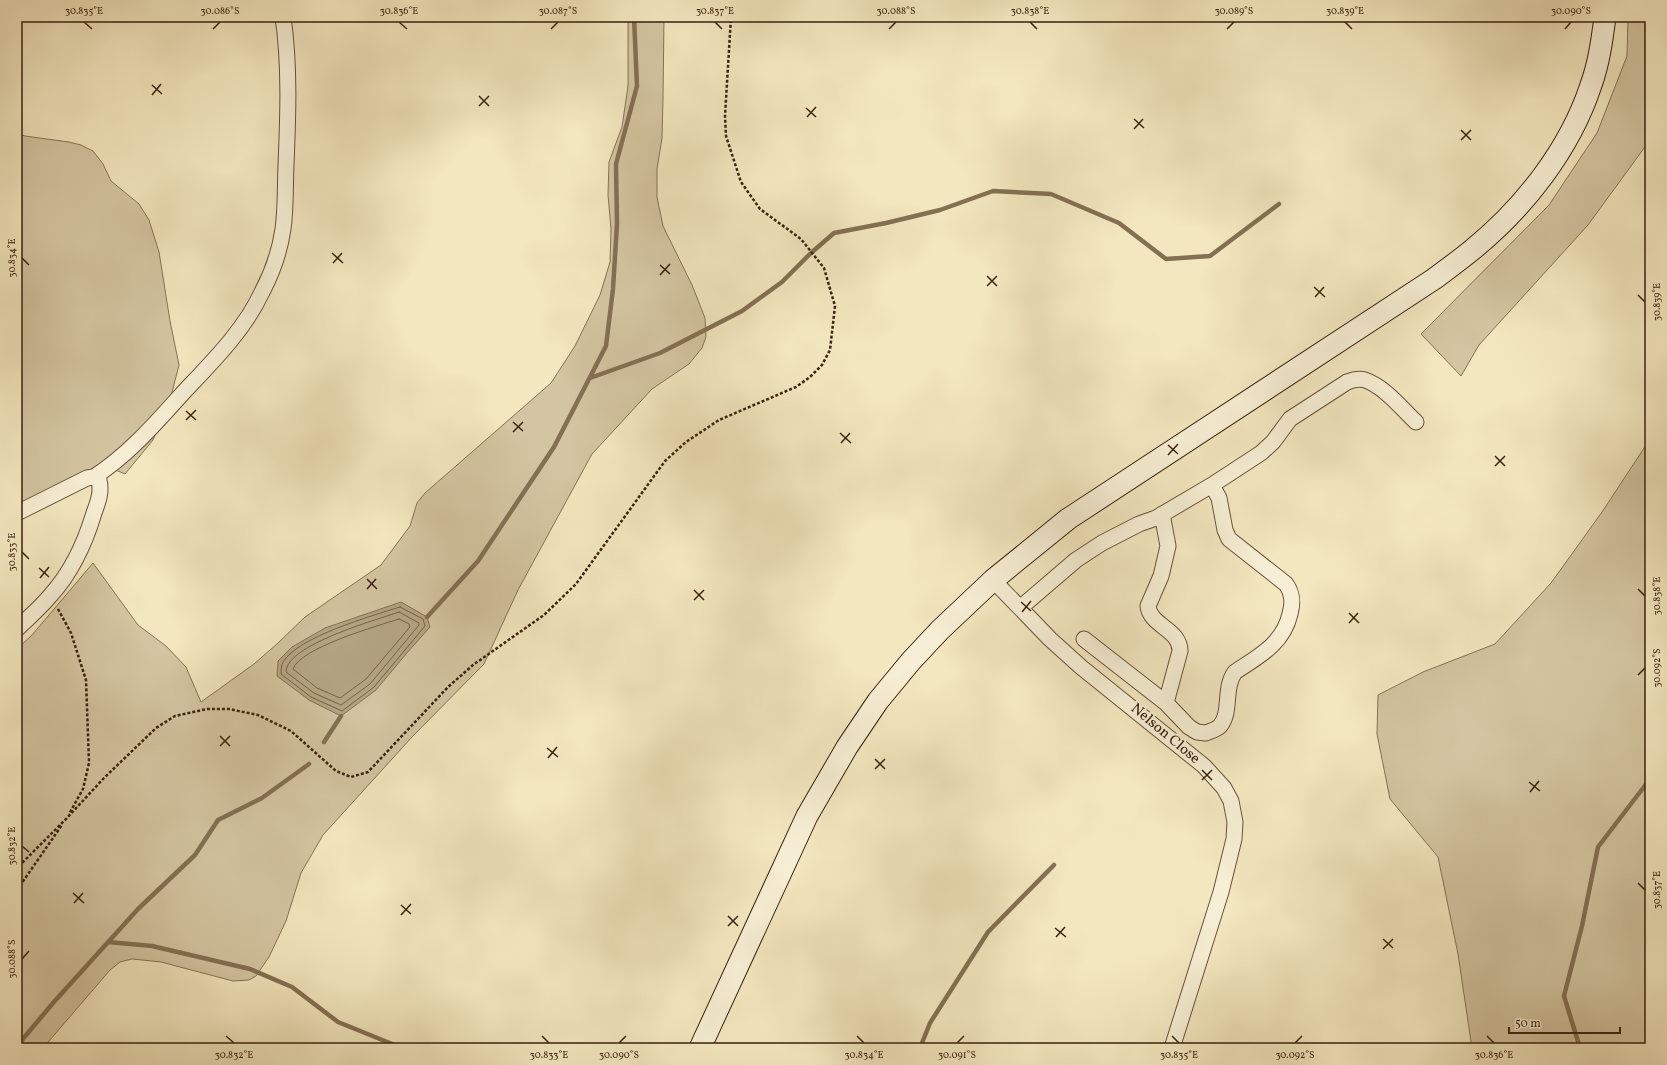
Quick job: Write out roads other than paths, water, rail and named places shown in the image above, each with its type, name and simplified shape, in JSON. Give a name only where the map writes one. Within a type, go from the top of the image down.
[{"type":"main road","points":[[700,1048],[807,816],[847,747],[878,701],[911,661],[940,630],[993,580],[1068,519],[1408,297],[1479,244],[1507,219],[1527,197],[1556,158],[1575,123],[1591,85],[1602,41],[1605,17]]},
{"type":"street","points":[[17,513],[78,482],[94,477],[112,466],[214,360],[237,331],[262,292],[276,256],[283,229],[288,130],[283,17]]},
{"type":"street","points":[[1020,608],[1076,560],[1102,543],[1162,514],[1212,485],[1262,453],[1273,442],[1290,419],[1346,382],[1364,380],[1383,391],[1416,422]]},
{"type":"street","points":[[17,629],[50,596],[73,565],[88,532],[100,494],[99,480],[94,477]]},
{"type":"street","points":[[1084,639],[1166,703],[1189,727],[1197,732],[1206,733],[1215,730],[1223,720],[1225,714],[1231,677],[1235,672],[1270,648],[1281,637],[1288,624],[1291,609],[1291,591],[1286,584],[1229,539],[1225,530],[1219,498],[1212,485]]},
{"type":"street","points":[[1162,514],[1168,546],[1161,576],[1148,606],[1151,615],[1174,635],[1180,645],[1180,651],[1166,703]]},
{"type":"street","name":"Nelson Close","points":[[993,580],[1050,639],[1081,667],[1204,766],[1224,788],[1231,801],[1235,822],[1234,839],[1222,892],[1172,1048]]},
{"type":"water","points":[[401,602],[427,617],[430,627],[376,690],[341,716],[309,700],[277,676],[278,661],[292,647],[325,628]]},
{"type":"waterway","points":[[427,617],[478,561],[554,447],[606,346],[613,289],[617,224],[616,164],[637,86],[634,17]]},
{"type":"waterway","points":[[590,378],[660,353],[742,311],[782,282],[811,253],[834,233],[886,223],[940,210],[993,191],[1051,194],[1119,223],[1166,259],[1210,256],[1279,204]]},
{"type":"waterway","points":[[324,742],[341,716]]},
{"type":"waterway","points":[[17,1046],[53,1003],[138,909],[195,855],[218,820],[262,798],[309,764]]},
{"type":"waterway","points":[[1580,1048],[1564,996],[1582,926],[1598,847],[1650,779]]},
{"type":"waterway","points":[[920,1048],[930,1023],[988,932],[1054,865]]},
{"type":"waterway","points":[[108,942],[152,946],[250,969],[292,987],[338,1022],[402,1048]]}]
